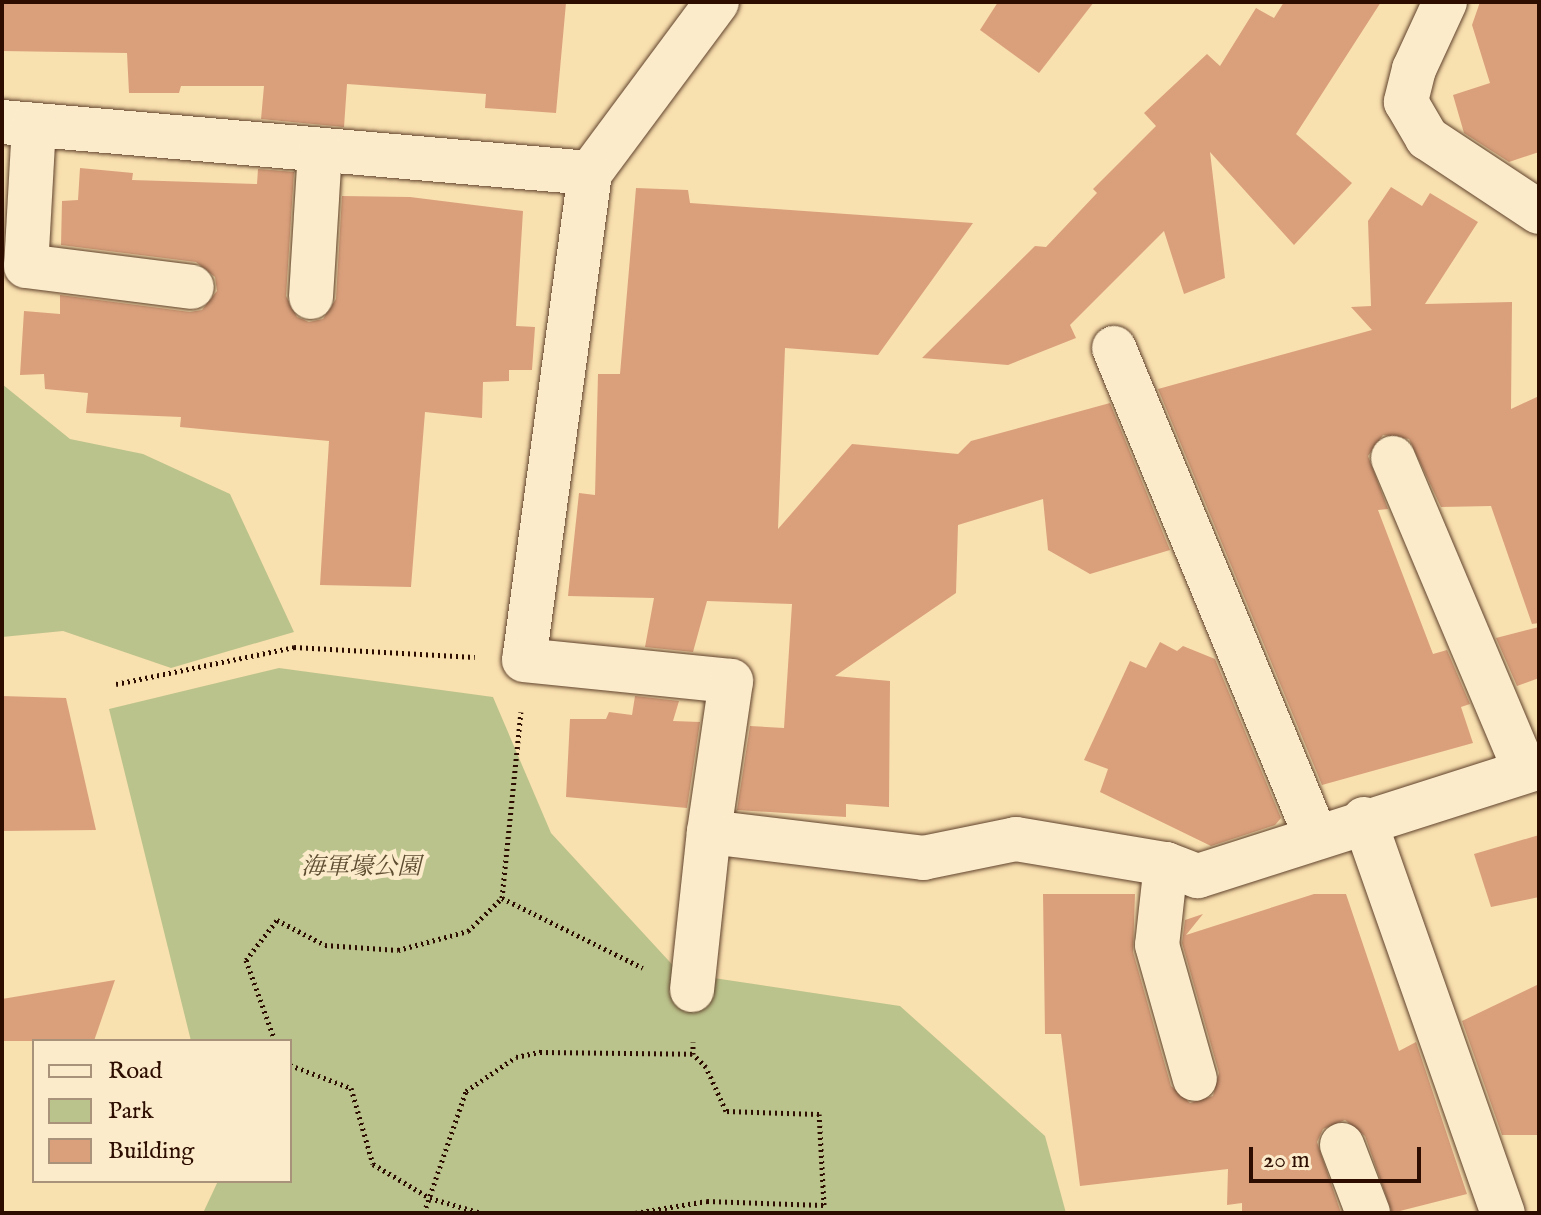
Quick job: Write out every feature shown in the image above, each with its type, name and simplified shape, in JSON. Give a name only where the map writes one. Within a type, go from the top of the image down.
[{"type":"street","points":[[692,990],[709,832],[731,681],[524,660],[590,173],[717,2]]},
{"type":"street","points":[[1445,2],[1414,69],[1406,102],[1427,138],[1539,212]]},
{"type":"street","points":[[192,287],[26,266],[18,124],[590,173]]},
{"type":"street","points":[[311,297],[320,150]]},
{"type":"street","points":[[1114,348],[1316,837]]},
{"type":"street","points":[[709,832],[923,858],[1016,839],[1166,864],[1198,876],[1364,819],[1532,768],[1393,458]]},
{"type":"street","points":[[1364,819],[1503,1213]]},
{"type":"street","points":[[1166,864],[1157,945],[1195,1079]]},
{"type":"street","points":[[1342,1145],[1368,1213]]},
{"type":"path","points":[[116,684],[294,647],[524,660],[502,898],[468,931],[398,950],[325,945],[277,920],[246,960],[274,1039]]},
{"type":"path","points":[[502,898],[692,990],[693,1054],[706,1067],[726,1111],[819,1114],[824,1205],[707,1201],[635,1213]]},
{"type":"path","points":[[424,1213],[466,1091],[516,1057],[540,1052],[693,1054]]},
{"type":"path","points":[[292,1066],[351,1088],[373,1164],[430,1198],[481,1213]]},
{"type":"green space","points":[[2,384],[70,439],[143,454],[230,494],[294,632],[171,668],[63,631],[2,637]]},
{"type":"green space","name":"海軍壕公園","points":[[279,668],[493,697],[551,833],[680,973],[900,1006],[1045,1136],[1066,1213],[203,1213],[217,1183],[292,1183],[292,1039],[191,1039],[109,709]]},
{"type":"building","points":[[2,2],[566,3],[556,113],[485,108],[486,94],[347,84],[344,127],[261,119],[264,86],[181,86],[179,93],[129,93],[127,53],[2,51]]},
{"type":"building","points":[[998,2],[1094,2],[1039,73],[980,30]]},
{"type":"building","points":[[1284,2],[1381,2],[1296,134],[1352,183],[1294,245],[1210,152],[1225,278],[1184,294],[1164,231],[1070,325],[1076,338],[1008,365],[922,358],[1035,246],[1046,247],[1097,193],[1093,189],[1156,126],[1144,113],[1207,54],[1220,66],[1256,8],[1274,18]]},
{"type":"building","points":[[1480,2],[1539,2],[1539,152],[1509,162],[1464,133],[1453,95],[1490,83],[1472,25]]},
{"type":"building","points":[[80,168],[133,173],[132,180],[257,184],[258,169],[294,172],[286,296],[297,317],[309,322],[323,319],[336,299],[342,196],[410,197],[523,211],[516,326],[535,327],[532,370],[509,370],[509,381],[483,382],[482,418],[425,412],[411,587],[320,585],[329,441],[180,427],[181,417],[86,413],[88,393],[45,389],[44,374],[20,375],[24,311],[60,314],[60,295],[190,312],[202,310],[217,291],[215,277],[196,262],[61,245],[62,201],[78,200]]},
{"type":"building","points":[[1391,187],[1422,206],[1430,193],[1478,222],[1425,304],[1512,302],[1511,409],[1539,396],[1539,623],[1532,624],[1491,506],[1441,507],[1409,439],[1383,435],[1368,456],[1388,509],[1378,510],[1433,654],[1447,650],[1470,704],[1461,707],[1473,743],[1322,785],[1158,389],[1372,330],[1351,307],[1371,306],[1368,221]]},
{"type":"building","points":[[636,188],[688,190],[690,203],[973,223],[878,355],[785,348],[778,529],[852,444],[958,454],[971,441],[1110,403],[1170,550],[1090,574],[1048,550],[1043,499],[958,525],[956,593],[835,676],[890,681],[889,807],[846,804],[846,817],[737,810],[750,726],[784,728],[792,604],[707,601],[693,652],[645,647],[654,598],[568,596],[579,493],[595,495],[598,374],[620,374]]},
{"type":"building","points":[[1539,627],[1539,678],[1517,686],[1496,638]]},
{"type":"building","points":[[1160,642],[1177,651],[1183,646],[1215,659],[1281,818],[1275,825],[1211,846],[1100,792],[1108,769],[1084,760],[1130,661],[1146,668]]},
{"type":"building","points":[[2,696],[66,698],[96,830],[2,831]]},
{"type":"building","points":[[635,696],[679,701],[673,721],[700,722],[687,808],[566,797],[570,719],[606,719],[609,712],[632,715]]},
{"type":"building","points":[[1539,835],[1539,897],[1491,907],[1474,854]]},
{"type":"building","points":[[1043,894],[1135,894],[1133,952],[1171,1086],[1190,1103],[1213,1096],[1219,1073],[1182,943],[1185,920],[1203,914],[1186,935],[1314,894],[1346,894],[1399,1051],[1416,1042],[1467,1194],[1392,1213],[1365,1136],[1345,1120],[1323,1129],[1317,1142],[1341,1213],[1242,1213],[1242,1203],[1227,1205],[1228,1169],[1080,1186],[1061,1034],[1045,1034]]},
{"type":"building","points":[[115,980],[95,1039],[2,1041],[2,999]]},
{"type":"building","points":[[1539,984],[1539,1135],[1502,1135],[1462,1021]]}]
